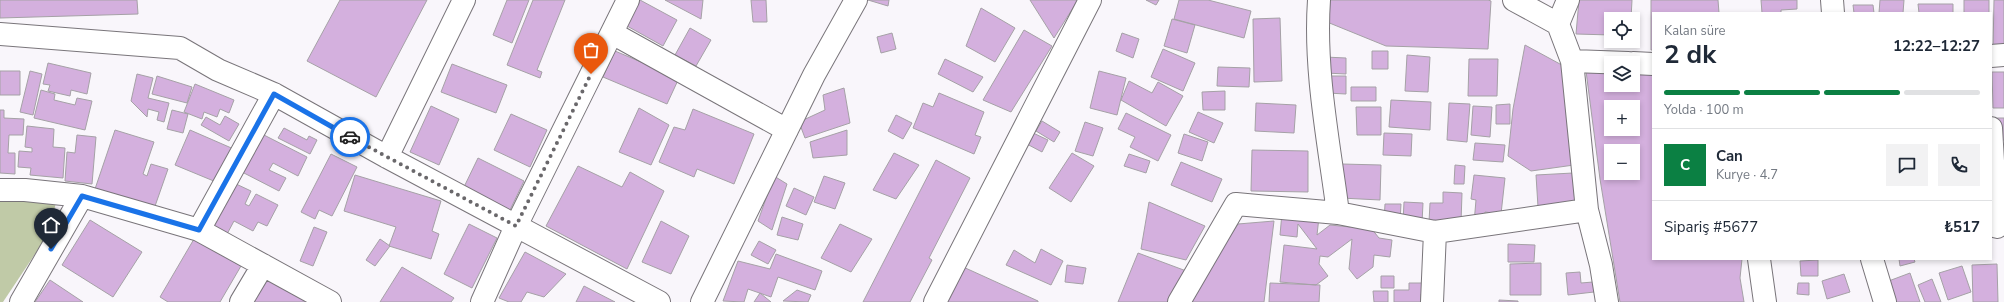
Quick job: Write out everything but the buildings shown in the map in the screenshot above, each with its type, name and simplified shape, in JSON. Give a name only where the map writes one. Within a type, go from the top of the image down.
[{"type":"street","points":[[387,157],[464,0]]},
{"type":"street","points":[[482,302],[516,226],[628,0]]},
{"type":"street","points":[[702,302],[814,75],[856,0]]},
{"type":"street","points":[[935,302],[1090,0]]},
{"type":"street","points":[[1319,0],[1318,22],[1322,91],[1338,212]]},
{"type":"street","points":[[1514,0],[1558,24],[1572,61],[1587,210],[1601,265],[1607,302]]},
{"type":"street","points":[[1558,24],[1568,0]]},
{"type":"street","points":[[1832,0],[1833,12]]},
{"type":"street","points":[[612,33],[787,130]]},
{"type":"street","points":[[0,34],[180,48],[218,70],[274,94],[387,157],[659,302]]},
{"type":"street","points":[[1992,56],[2004,55]]},
{"type":"street","points":[[1572,61],[1604,62]]},
{"type":"street","points":[[1640,63],[1652,64]]},
{"type":"street","points":[[199,230],[274,94]]},
{"type":"street","points":[[1992,148],[1996,227]]},
{"type":"street","points":[[0,190],[25,190],[82,196],[199,230],[330,302]]},
{"type":"street","points":[[21,302],[82,196]]},
{"type":"street","points":[[1179,302],[1236,204],[1338,212],[1435,232],[1587,210]]},
{"type":"street","points":[[1432,302],[1435,232]]},
{"type":"street","points":[[1759,260],[1765,302]]},
{"type":"street","points":[[1872,260],[1885,302]]},
{"type":"street","points":[[241,302],[263,265]]},
{"type":"green space","points":[[0,200],[56,202],[49,233],[3,302],[0,302]]},
{"type":"way so far","points":[[350,137],[516,226],[591,74]]},
{"type":"route","points":[[51,249],[82,196],[199,230],[274,94],[350,137]]}]
